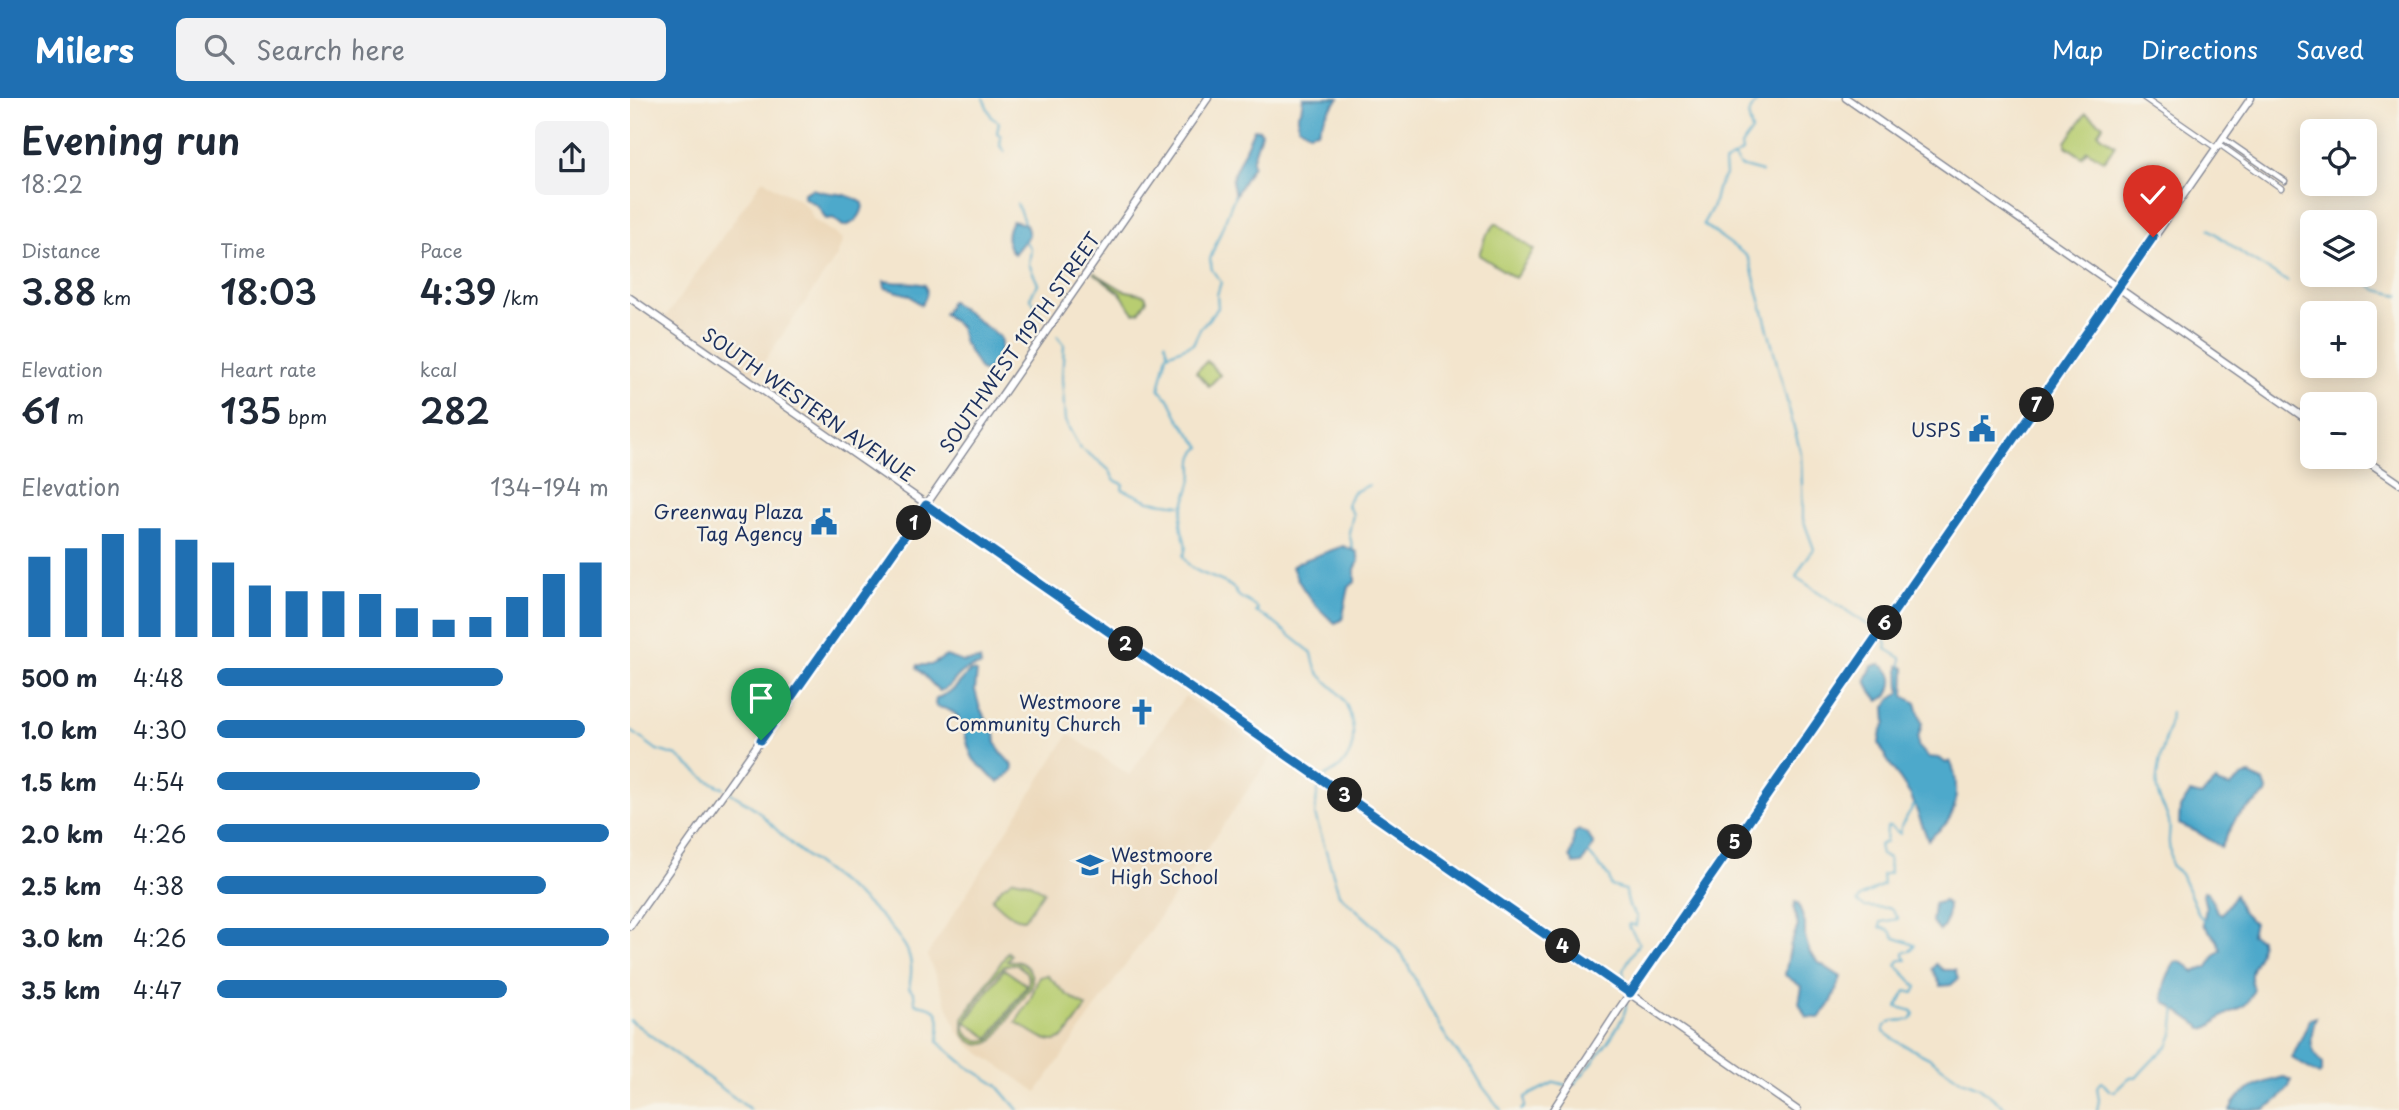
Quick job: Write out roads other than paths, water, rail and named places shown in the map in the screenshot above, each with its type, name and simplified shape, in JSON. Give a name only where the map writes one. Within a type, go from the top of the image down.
[{"type":"main road","name":"SOUTHWEST 119TH STREET","points":[[630,926],[1208,98]]},
{"type":"main road","points":[[1846,98],[2300,415]]},
{"type":"main road","points":[[1553,1110],[1630,993],[2251,98]]},
{"type":"main road","name":"SOUTH WESTERN AVENUE","points":[[630,298],[1797,1110]]},
{"type":"main road","points":[[2377,468],[2399,483]]},
{"type":"street","points":[[2144,98],[2285,181]]},
{"type":"street","points":[[2219,143],[2281,188]]},
{"type":"water","points":[[1303,98],[1339,98],[1328,111],[1318,131],[1309,133],[1298,126],[1298,114]]},
{"type":"water","points":[[1254,129],[1260,130],[1261,133],[1253,165],[1235,196],[1232,181],[1234,173]]},
{"type":"water","points":[[812,189],[856,199],[863,203],[860,215],[851,224],[843,226],[833,218],[826,219],[818,206],[803,197],[804,193]]},
{"type":"water","points":[[1012,221],[1026,224],[1029,235],[1014,254],[1007,238]]},
{"type":"water","points":[[884,281],[925,285],[926,298],[921,305],[909,295],[885,288]]},
{"type":"water","points":[[951,301],[1000,337],[1000,352],[986,372],[980,370],[963,341],[960,327],[944,314]]},
{"type":"water","points":[[1343,546],[1357,552],[1359,561],[1355,569],[1355,582],[1349,587],[1342,620],[1335,623],[1310,598],[1292,567],[1296,563]]},
{"type":"water","points":[[946,656],[963,662],[980,660],[981,666],[965,671],[950,686],[939,691],[917,668],[918,665],[931,665]]},
{"type":"water","points":[[1880,664],[1891,674],[1892,685],[1888,695],[1879,701],[1866,680],[1872,666]]},
{"type":"water","points":[[1899,666],[1905,668],[1904,696],[1916,703],[1922,724],[1918,746],[1928,757],[1939,758],[1946,763],[1950,761],[1955,774],[1956,799],[1952,814],[1928,840],[1911,796],[1879,743],[1886,723],[1885,707],[1900,693]]},
{"type":"water","points":[[970,671],[977,672],[975,690],[980,709],[995,733],[1001,753],[1013,766],[1012,772],[999,782],[974,760],[959,718],[935,704],[936,699],[953,690]]},
{"type":"water","points":[[2250,775],[2264,782],[2266,794],[2236,818],[2221,847],[2179,824],[2180,808],[2190,793],[2201,796],[2216,781],[2230,787],[2242,777]]},
{"type":"water","points":[[1579,830],[1587,833],[1594,845],[1582,863],[1574,864],[1570,857],[1574,833]]},
{"type":"water","points":[[2204,891],[2208,892],[2217,911],[2222,914],[2235,895],[2241,910],[2254,923],[2251,935],[2260,939],[2261,946],[2252,968],[2251,981],[2254,989],[2251,997],[2240,1009],[2204,1029],[2165,1002],[2163,992],[2175,962],[2183,963],[2194,972],[2208,967],[2221,950],[2217,940],[2203,924],[2206,908]]},
{"type":"water","points":[[1944,901],[1948,905],[1947,916],[1940,931],[1932,923],[1934,904]]},
{"type":"water","points":[[1795,902],[1798,903],[1805,924],[1805,937],[1810,953],[1818,962],[1841,977],[1832,1001],[1819,1018],[1806,1017],[1799,1003],[1802,987],[1785,975],[1791,943],[1798,926]]},
{"type":"water","points":[[1936,964],[1943,970],[1955,970],[1958,979],[1951,985],[1941,986],[1932,969]]},
{"type":"water","points":[[2316,1017],[2312,1030],[2312,1048],[2322,1064],[2319,1075],[2292,1058],[2310,1019]]},
{"type":"water","points":[[2284,1077],[2291,1080],[2288,1088],[2265,1109],[2230,1110],[2245,1092]]},
{"type":"waterway","points":[[983,98],[992,118],[999,122],[997,133],[1001,136],[1000,146],[1005,152]]},
{"type":"waterway","points":[[1759,98],[1748,115],[1752,131],[1741,146],[1742,152],[1724,163],[1725,175],[1703,224],[1747,256],[1750,262],[1801,454],[1803,519],[1814,549],[1796,577],[1874,629]]},
{"type":"waterway","points":[[1734,158],[1740,166],[1762,172]]},
{"type":"waterway","points":[[1235,195],[1210,259],[1212,270],[1221,282],[1217,295],[1218,308],[1200,329],[1193,344],[1167,354],[1159,390],[1169,399],[1180,421],[1201,447],[1193,458],[1192,480],[1181,516],[1186,548],[1183,556],[1192,568],[1233,588],[1239,596],[1258,609],[1256,612],[1268,618],[1312,653],[1319,674],[1341,697],[1350,715],[1352,746],[1343,764],[1325,777]]},
{"type":"waterway","points":[[1017,204],[1024,222]]},
{"type":"waterway","points":[[2209,229],[2288,282]]},
{"type":"waterway","points":[[1025,241],[1031,249],[1029,264],[1038,284],[1030,297],[1043,319]]},
{"type":"waterway","points":[[2373,287],[2399,295]]},
{"type":"waterway","points":[[1057,336],[1064,345],[1062,378],[1065,421],[1080,448],[1110,471],[1114,480],[1123,484],[1122,489],[1149,501],[1181,505]]},
{"type":"waterway","points":[[1165,342],[1168,351]]},
{"type":"waterway","points":[[1353,549],[1349,533],[1353,514],[1347,505],[1352,493],[1369,485]]},
{"type":"waterway","points":[[1883,637],[1887,643],[1886,649],[1901,658],[1901,666]]},
{"type":"waterway","points":[[2171,712],[2156,784],[2169,822],[2171,865],[2181,874],[2199,915],[2205,921]]},
{"type":"waterway","points":[[630,730],[657,750],[677,756],[707,780],[723,788]]},
{"type":"waterway","points":[[1322,782],[1317,794],[1315,815],[1339,894],[1402,954],[1440,1028],[1501,1110]]},
{"type":"waterway","points":[[727,790],[758,811],[795,847],[857,895],[895,932],[908,951],[911,967],[909,988],[914,993],[915,1003],[933,1008],[939,1016],[938,1042],[965,1065],[997,1085],[1018,1110]]},
{"type":"waterway","points":[[1914,805],[1901,826],[1900,834],[1891,826],[1887,827],[1886,842],[1879,845],[1881,855],[1889,858],[1890,873],[1882,875],[1883,885],[1860,897],[1857,902],[1864,907],[1891,908],[1898,919],[1881,922],[1880,927],[1890,931],[1895,938],[1915,945],[1910,951],[1904,952],[1907,960],[1900,960],[1896,965],[1917,987],[1914,993],[1906,991],[1897,1007],[1913,1011],[1914,1015],[1911,1020],[1892,1021],[1884,1027],[1884,1032],[1959,1079],[1979,1087],[2008,1110]]},
{"type":"waterway","points":[[1589,854],[1609,877],[1611,886],[1625,890],[1629,906],[1637,917],[1636,926],[1628,925],[1639,943],[1623,970],[1625,987]]},
{"type":"waterway","points":[[1574,1084],[1614,1033],[1626,1003]]},
{"type":"waterway","points":[[2097,1110],[2097,1087],[2101,1081],[2110,1091],[2115,1091],[2130,1077],[2136,1078],[2168,1047],[2173,1034],[2176,1008]]},
{"type":"waterway","points":[[630,1020],[751,1110]]},
{"type":"waterway","points":[[1521,1110],[1525,1107],[1525,1097],[1555,1082],[1566,1085]]},
{"type":"place","name":"USPS","points":[[1982,429]]},
{"type":"place","name":"Greenway Plaza Tag Agency","points":[[824,522]]},
{"type":"place","name":"Westmoore Community Church","points":[[1142,712]]},
{"type":"place","name":"Westmoore High School","points":[[1090,865]]}]
